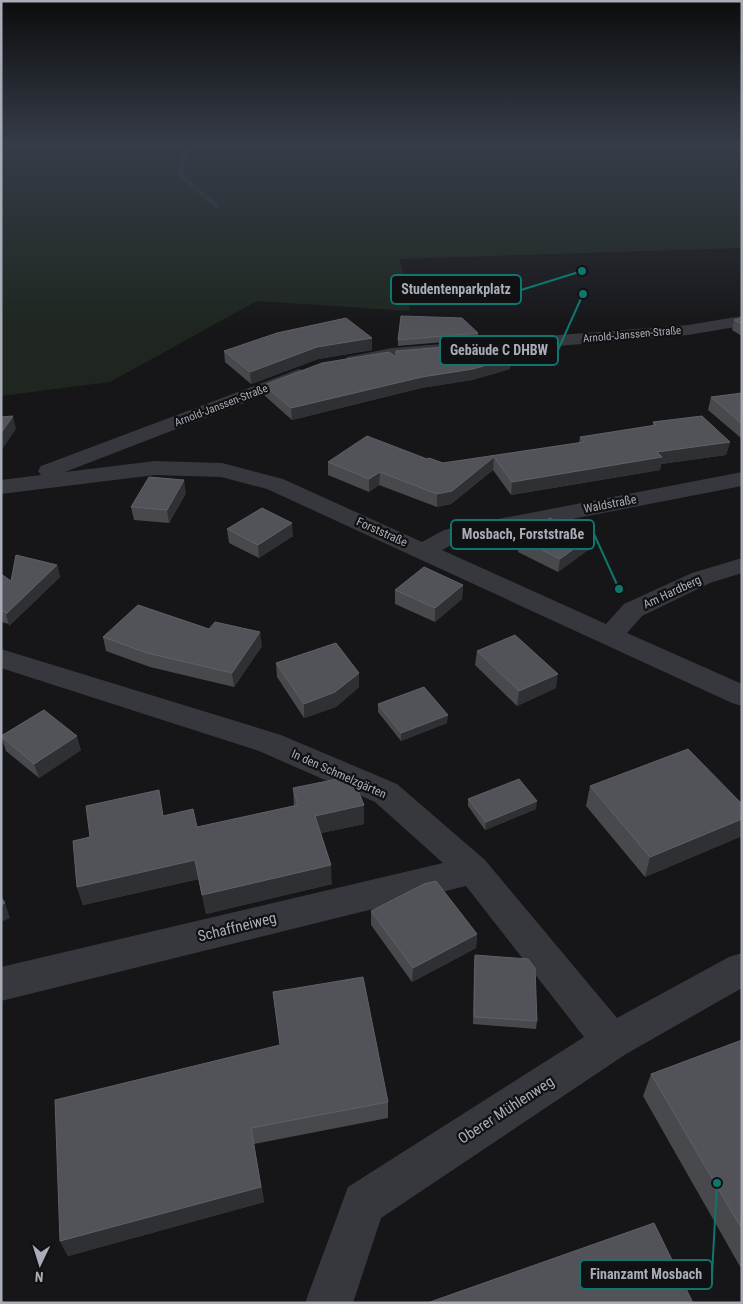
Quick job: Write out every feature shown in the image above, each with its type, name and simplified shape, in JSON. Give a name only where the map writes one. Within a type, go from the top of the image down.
[{"type":"street","name":"Arnold-Janssen-Straße","points":[[41,483],[43,474],[328,366],[392,354],[688,330],[742,321]]},
{"type":"street","name":"Forststraße","points":[[1,487],[155,468],[222,470],[275,484],[612,635],[742,696]]},
{"type":"street","name":"Waldstraße","points":[[424,551],[452,535],[742,479]]},
{"type":"street","name":"Am Hardberg","points":[[612,635],[632,610],[701,578],[742,566]]},
{"type":"street","name":"In den Schmelzgärten","points":[[1,658],[270,743],[386,793],[473,870],[612,1041]]},
{"type":"street","name":"Schaffneiweg","points":[[1,984],[473,870]]},
{"type":"street","name":"Oberer Mühlenweg","points":[[329,1303],[364,1202],[612,1041],[742,969]]},
{"type":"shaded area","points":[[1,207],[742,207],[742,248],[400,259],[410,311],[257,301],[110,382],[1,396]]},
{"type":"building","points":[[401,316],[462,318],[478,333],[398,340]]},
{"type":"building","points":[[346,318],[372,338],[317,347],[250,372],[224,351],[277,333]]},
{"type":"building","points":[[742,318],[742,324],[734,320]]},
{"type":"building","points":[[494,343],[511,358],[473,369],[422,377],[291,408],[264,385],[322,363],[389,352],[396,357],[396,351]]},
{"type":"building","points":[[742,393],[742,424],[711,397]]},
{"type":"building","points":[[13,416],[1,433],[1,417]]},
{"type":"building","points":[[702,416],[730,442],[657,452],[662,457],[512,482],[494,457],[452,491],[437,494],[380,472],[369,479],[328,462],[367,436],[427,459],[443,463],[584,442],[580,437],[656,425],[653,422]]},
{"type":"building","points":[[149,477],[184,480],[167,510],[131,507]]},
{"type":"building","points":[[262,508],[292,523],[258,545],[227,529]]},
{"type":"building","points":[[550,518],[590,537],[560,559],[519,538]]},
{"type":"building","points":[[16,555],[57,565],[6,614],[6,612],[1,611],[1,574],[11,581]]},
{"type":"building","points":[[424,567],[463,585],[435,608],[395,590]]},
{"type":"building","points":[[138,605],[209,629],[215,622],[260,632],[232,673],[147,653],[103,637]]},
{"type":"building","points":[[515,635],[558,674],[519,691],[477,651]]},
{"type":"building","points":[[336,643],[359,673],[335,692],[304,704],[276,663]]},
{"type":"building","points":[[424,687],[448,715],[401,733],[378,704]]},
{"type":"building","points":[[44,710],[77,736],[34,764],[1,736]]},
{"type":"building","points":[[688,749],[742,804],[742,819],[650,857],[590,786]]},
{"type":"building","points":[[352,776],[364,805],[315,816],[331,865],[202,895],[195,860],[77,887],[73,841],[90,837],[86,806],[159,790],[163,816],[193,809],[197,827],[298,805],[293,788]]},
{"type":"building","points":[[519,779],[537,801],[486,822],[468,799]]},
{"type":"building","points":[[436,881],[477,934],[413,968],[371,911],[424,884]]},
{"type":"building","points":[[1,897],[5,903],[1,905]]},
{"type":"building","points":[[475,955],[528,959],[535,968],[537,1021],[474,1017]]},
{"type":"building","points":[[363,977],[388,1102],[251,1128],[261,1187],[60,1241],[55,1100],[280,1045],[273,992]]},
{"type":"building","points":[[742,1040],[742,1229],[651,1074]]},
{"type":"building","points":[[654,1223],[693,1303],[430,1303],[430,1302]]},
{"type":"place","name":"Studentenparkplatz","points":[[582,271]]},
{"type":"place","name":"Gebäude C DHBW","points":[[583,294]]},
{"type":"place","name":"Mosbach, Forststraße","points":[[619,589]]},
{"type":"place","name":"Finanzamt Mosbach","points":[[717,1183]]}]
